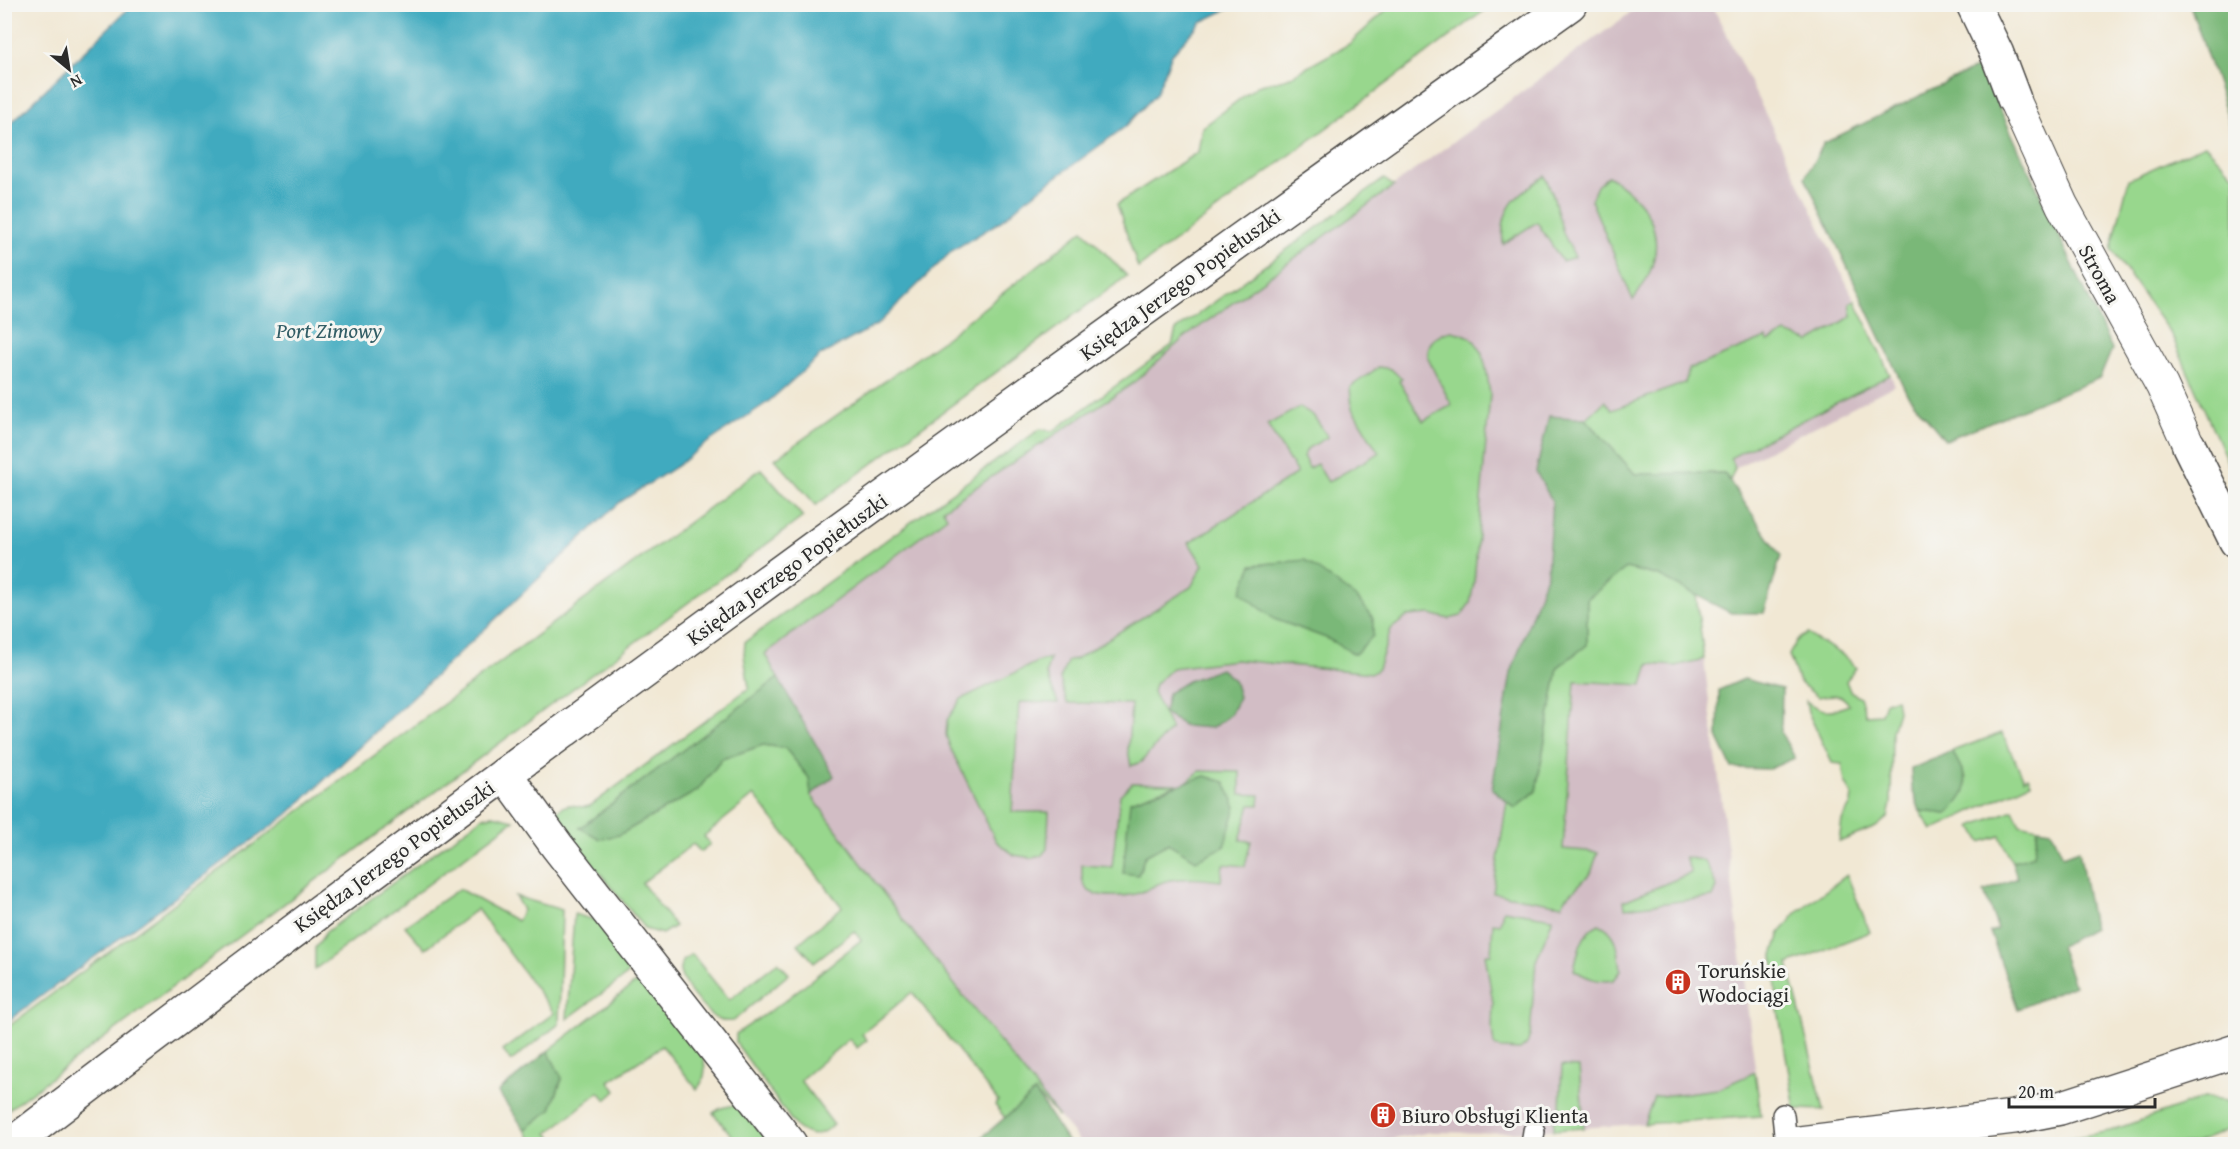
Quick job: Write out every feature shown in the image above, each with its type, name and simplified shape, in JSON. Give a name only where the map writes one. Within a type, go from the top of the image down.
[{"type":"street","name":"Księdza Jerzego Popiełuszki","points":[[12,1144],[272,946],[505,774],[1156,300],[1570,4]]},
{"type":"street","name":"Stroma","points":[[1973,4],[2001,62],[2014,99],[2062,205],[2163,386],[2235,541]]},
{"type":"street","points":[[505,774],[557,846],[790,1144]]},
{"type":"street","points":[[1787,1130],[1882,1138],[2014,1117],[2060,1108],[2235,1051]]},
{"type":"lane","points":[[1786,1144],[1787,1130]]},
{"type":"shaded area","name":"Toruńskie Wodociągi","points":[[1641,5],[1712,5],[1895,385],[1735,468],[1691,556],[1761,1116],[1534,1131],[1431,1132],[1369,1144],[1081,1144],[898,913],[811,795],[834,776],[765,654],[947,518],[943,509],[1132,384],[1184,338]]},
{"type":"green space","points":[[1393,4],[1492,5],[1138,268],[1117,204],[1198,152],[1202,128],[1257,86],[1288,78],[1349,44]]},
{"type":"green space","points":[[2190,5],[2235,5],[2235,149],[2229,120]]},
{"type":"green space","points":[[1980,66],[2112,349],[2100,378],[1945,440],[1907,394],[1805,177],[1824,143]]},
{"type":"green space","points":[[2205,145],[2235,176],[2235,479],[2172,336],[2111,249],[2129,179]]},
{"type":"green space","points":[[1545,176],[1553,195],[1563,233],[1575,257],[1562,261],[1537,222],[1503,244],[1502,232],[1507,212],[1518,196]]},
{"type":"green space","points":[[1608,176],[1639,202],[1649,216],[1654,232],[1656,248],[1652,264],[1645,282],[1633,300],[1591,200],[1597,186]]},
{"type":"green space","points":[[1384,179],[1394,186],[1184,338],[1132,384],[943,509],[947,517],[765,654],[778,678],[580,828],[619,835],[697,791],[722,759],[763,745],[785,748],[810,778],[811,795],[898,913],[1059,1117],[1035,1093],[1005,1118],[995,1105],[998,1101],[912,992],[862,1034],[867,1040],[857,1048],[849,1039],[800,1080],[834,1125],[815,1135],[801,1131],[736,1043],[736,1034],[783,1002],[861,940],[854,931],[814,962],[798,944],[842,907],[754,795],[704,836],[710,844],[701,852],[693,844],[642,883],[675,926],[662,934],[645,929],[553,814],[570,805],[590,806],[749,688],[744,655],[745,642],[1040,429],[1053,431],[1172,345],[1176,330]]},
{"type":"green space","points":[[1083,230],[1127,276],[816,505],[775,459],[947,337]]},
{"type":"green space","points":[[1855,300],[1890,375],[1730,458],[1735,468],[1730,481],[1724,473],[1635,474],[1586,419],[1605,401],[1612,410],[1685,383],[1689,369],[1766,338],[1768,342],[1786,333],[1810,342],[1852,316],[1850,303]]},
{"type":"green space","points":[[1452,331],[1469,337],[1480,349],[1490,394],[1474,583],[1470,603],[1461,616],[1449,619],[1430,614],[1408,616],[1391,629],[1378,669],[1372,673],[1236,660],[1172,668],[1155,684],[1153,692],[1171,729],[1141,762],[1131,766],[1128,750],[1131,704],[1067,703],[1060,679],[1068,660],[1076,659],[1191,587],[1203,565],[1189,543],[1297,473],[1267,425],[1300,407],[1313,415],[1328,437],[1308,448],[1303,456],[1309,468],[1317,464],[1328,482],[1379,453],[1352,409],[1350,387],[1379,367],[1391,369],[1402,379],[1399,381],[1423,421],[1452,405],[1431,365],[1428,351],[1434,339]]},
{"type":"green space","points":[[1549,416],[1586,419],[1635,474],[1724,473],[1781,556],[1764,613],[1731,613],[1659,576],[1626,568],[1587,599],[1587,645],[1558,667],[1536,791],[1515,808],[1492,789],[1511,673],[1547,573],[1552,501],[1536,472]]},
{"type":"green space","points":[[761,469],[803,517],[5,1112],[5,1029]]},
{"type":"green space","points":[[1305,560],[1358,599],[1373,618],[1373,636],[1355,654],[1326,638],[1274,619],[1241,592],[1252,565]]},
{"type":"green space","points":[[1626,568],[1659,576],[1696,594],[1704,659],[1676,666],[1649,664],[1643,685],[1575,681],[1563,849],[1598,852],[1591,873],[1562,905],[1493,893],[1507,801],[1515,808],[1536,791],[1558,667],[1587,645],[1587,599]]},
{"type":"green space","points":[[1808,634],[1845,657],[1856,668],[1846,681],[1850,691],[1860,697],[1866,715],[1881,714],[1885,702],[1896,698],[1898,711],[1892,731],[1891,804],[1888,817],[1876,827],[1839,842],[1842,820],[1851,804],[1852,794],[1845,782],[1842,764],[1832,763],[1808,712],[1806,701],[1817,708],[1827,710],[1849,705],[1840,696],[1818,697],[1799,682],[1789,655],[1797,640]]},
{"type":"green space","points":[[1050,658],[1046,673],[1058,703],[1019,702],[1012,812],[1049,812],[1047,849],[1041,856],[1032,858],[1014,855],[996,841],[950,747],[946,735],[947,720],[961,699],[1037,662]]},
{"type":"green space","points":[[1221,669],[1234,680],[1239,697],[1230,715],[1212,728],[1185,726],[1164,713],[1168,693],[1188,681]]},
{"type":"green space","points":[[778,678],[834,776],[811,795],[809,778],[785,748],[763,745],[722,759],[697,791],[619,835],[600,839],[580,828]]},
{"type":"green space","points":[[1744,679],[1782,689],[1781,733],[1795,758],[1769,769],[1732,768],[1718,739],[1719,690]]},
{"type":"green space","points":[[2002,733],[2024,779],[2028,777],[2031,783],[1932,830],[1920,811],[1947,814],[1966,778],[1952,751]]},
{"type":"green space","points":[[1952,751],[1965,778],[1965,791],[1962,798],[1947,814],[1920,811],[1912,789],[1911,769]]},
{"type":"green space","points":[[1200,771],[1240,772],[1240,794],[1260,795],[1259,805],[1250,805],[1240,840],[1251,841],[1245,866],[1223,864],[1221,881],[1189,878],[1170,880],[1131,895],[1105,896],[1086,888],[1082,865],[1112,867],[1120,795],[1132,783],[1178,784],[1130,801],[1138,875],[1145,856],[1169,843],[1196,859],[1205,776],[1185,783]]},
{"type":"green space","points":[[1205,776],[1225,782],[1236,807],[1224,847],[1196,860],[1168,843],[1145,856],[1138,875],[1123,873],[1130,801]]},
{"type":"green space","points":[[2013,810],[2020,824],[2038,828],[2034,855],[2012,862],[2000,836],[1981,842],[1972,826]]},
{"type":"green space","points":[[493,815],[514,820],[315,969],[315,948],[326,932],[483,817]]},
{"type":"green space","points":[[2038,828],[2051,830],[2063,856],[2079,850],[2093,928],[2060,946],[2074,985],[2018,1009],[1990,932],[1998,929],[1984,892],[2017,878],[2012,862],[2034,855]]},
{"type":"green space","points":[[1685,857],[1705,861],[1717,887],[1713,897],[1625,908],[1624,901],[1691,873]]},
{"type":"green space","points":[[1847,875],[1870,932],[1788,964],[1824,1110],[1795,1109],[1778,1009],[1773,955],[1780,933],[1797,912]]},
{"type":"green space","points":[[459,889],[517,921],[523,910],[515,896],[562,910],[559,1024],[511,1061],[503,1051],[554,1013],[477,909],[425,949],[405,926]]},
{"type":"green space","points":[[1503,910],[1553,918],[1536,961],[1530,1035],[1527,1044],[1520,1050],[1501,1049],[1494,1045],[1492,1029],[1493,1003],[1485,954],[1491,954],[1493,923],[1500,924]]},
{"type":"green space","points":[[574,914],[598,921],[630,960],[627,975],[567,1019]]},
{"type":"green space","points":[[1599,924],[1614,937],[1618,949],[1621,970],[1614,980],[1593,979],[1574,970],[1584,938]]},
{"type":"green space","points":[[692,954],[729,1000],[778,962],[789,974],[733,1021],[722,1021],[701,1005],[684,980],[680,968],[684,960]]},
{"type":"green space","points":[[634,984],[649,986],[703,1055],[705,1064],[700,1085],[697,1089],[662,1046],[609,1081],[616,1091],[606,1100],[599,1092],[548,1133],[557,1144],[534,1144],[525,1130],[551,1109],[562,1079],[548,1051]]},
{"type":"green space","points":[[548,1051],[562,1078],[551,1109],[525,1130],[498,1092]]},
{"type":"green space","points":[[1562,1066],[1579,1067],[1584,1128],[1554,1130],[1554,1109],[1560,1108]]},
{"type":"green space","points":[[1755,1072],[1761,1116],[1644,1124],[1654,1097],[1718,1089]]},
{"type":"green space","points":[[1035,1092],[1069,1144],[976,1144],[980,1139]]},
{"type":"green space","points":[[2204,1098],[2219,1099],[2229,1103],[2234,1112],[2235,1127],[2193,1144],[2037,1144],[2110,1131]]},
{"type":"green space","points":[[739,1104],[774,1144],[739,1144],[713,1113],[721,1108]]},
{"type":"water","name":"Port Zimowy","points":[[132,5],[1248,5],[1230,8],[1201,22],[1172,54],[1156,94],[1125,127],[1025,200],[1000,222],[953,250],[877,325],[821,355],[768,402],[677,466],[620,502],[287,815],[5,1023],[5,129]]},
{"type":"place","name":"Toruńskie Wodociągi","points":[[1678,982]]},
{"type":"place","name":"Biuro Obsługi Klienta","points":[[1383,1115]]}]
